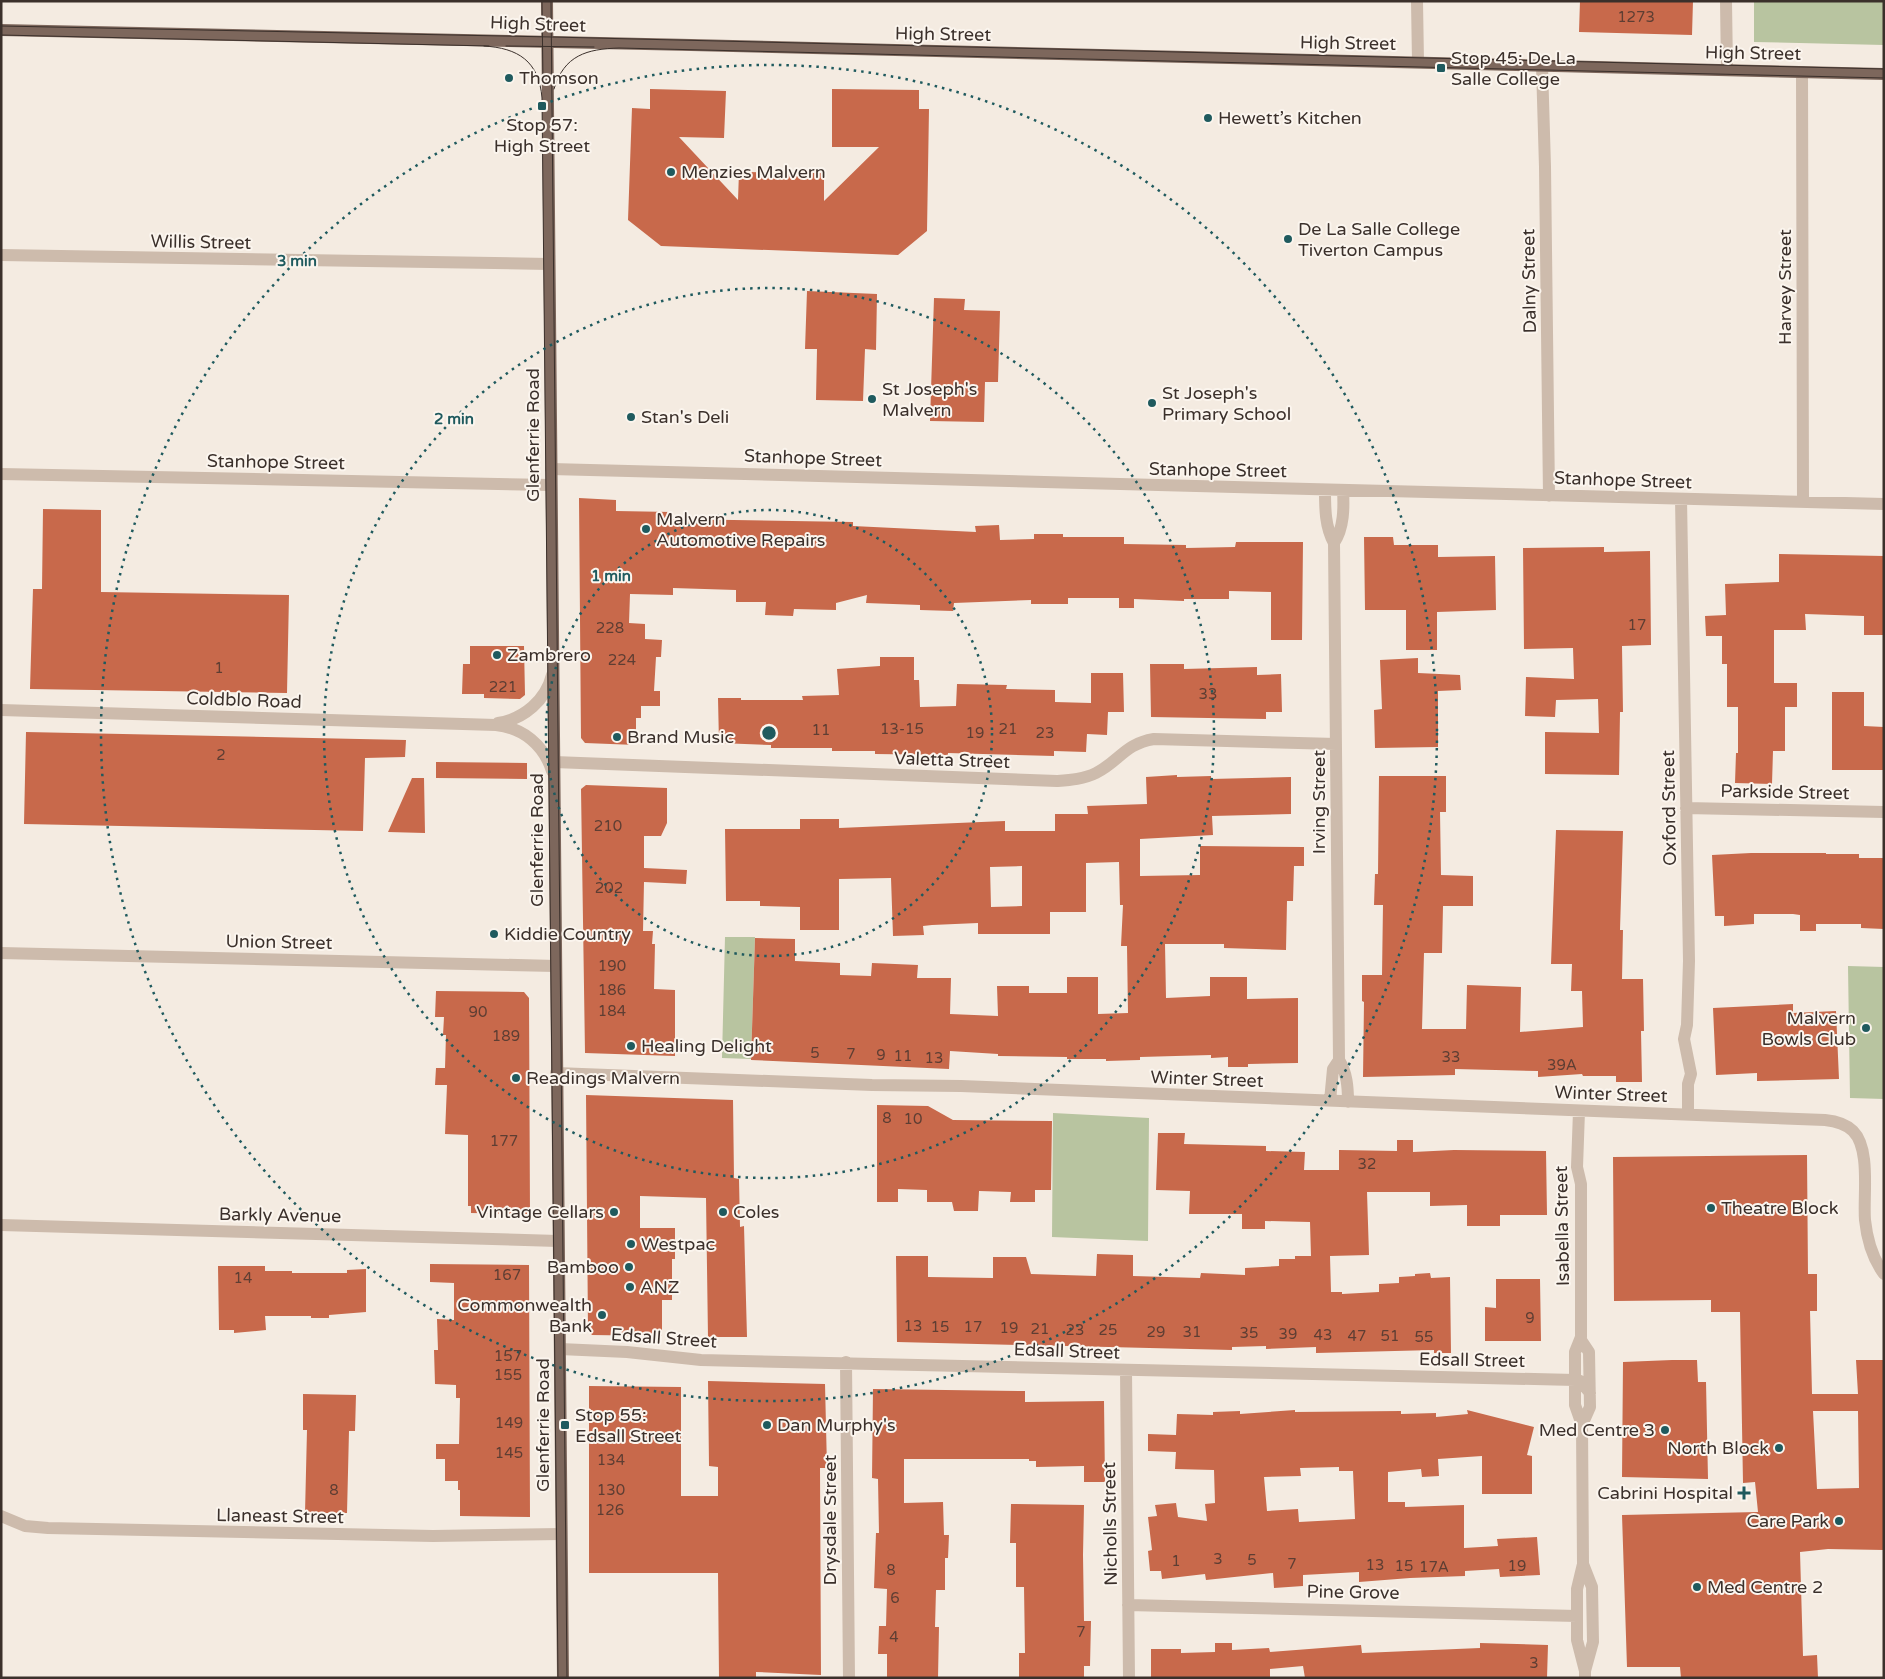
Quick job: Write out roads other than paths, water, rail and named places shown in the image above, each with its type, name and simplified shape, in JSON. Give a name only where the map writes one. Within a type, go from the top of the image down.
[{"type":"main road","name":"Glenferrie Road","points":[[547,1],[563,1678]]},
{"type":"main road","name":"High Street","points":[[1,30],[1884,74]]},
{"type":"street","points":[[1417,1],[1418,62]]},
{"type":"street","points":[[1726,1],[1727,70]]},
{"type":"street","name":"Dalny Street","points":[[1542,66],[1550,496]]},
{"type":"street","name":"Harvey Street","points":[[1802,72],[1803,502]]},
{"type":"street","name":"Willis Street","points":[[1,255],[199,260],[549,264]]},
{"type":"street","name":"Stanhope Street","points":[[551,469],[1884,504]]},
{"type":"street","name":"Stanhope Street","points":[[1,474],[551,486]]},
{"type":"street","name":"Irving Street","points":[[1325,490],[1325,507],[1329,533],[1334,543],[1339,1060],[1344,1069],[1347,1082],[1348,1102]]},
{"type":"street","name":"Irving Street","points":[[1334,543],[1340,534],[1344,507],[1343,490]]},
{"type":"street","name":"Oxford Street","points":[[1681,500],[1689,967],[1687,1025],[1684,1039],[1691,1074],[1688,1084],[1688,1114]]},
{"type":"street","name":"Coldblo Road","points":[[486,724],[508,721],[532,707],[547,690],[553,672]]},
{"type":"street","name":"Coldblo Road","points":[[1,710],[486,724],[508,727],[534,742],[544,753],[550,764],[554,782]]},
{"type":"street","name":"Valetta Street","points":[[554,762],[1057,781],[1077,779],[1094,774],[1134,744],[1154,739],[1336,744]]},
{"type":"street","name":"Parkside Street","points":[[1686,808],[1884,812]]},
{"type":"street","name":"Union Street","points":[[1,953],[556,966]]},
{"type":"street","name":"Irving Street","points":[[1330,1101],[1333,1069],[1339,1060]]},
{"type":"street","name":"Winter Street","points":[[556,1073],[872,1085],[961,1086],[1825,1120],[1842,1123],[1853,1131],[1858,1139],[1864,1158],[1865,1222],[1867,1234],[1871,1249],[1884,1274]]},
{"type":"street","name":"Isabella Street","points":[[1579,1111],[1577,1166],[1581,1184],[1581,1340],[1574,1352],[1575,1405],[1582,1426],[1583,1564],[1577,1589],[1577,1640],[1584,1674]]},
{"type":"street","name":"Barkly Avenue","points":[[1,1226],[558,1241]]},
{"type":"street","name":"Isabella Street","points":[[1581,1340],[1589,1352],[1590,1393],[1590,1407],[1582,1426]]},
{"type":"street","name":"Edsall Street","points":[[560,1350],[627,1352],[701,1360],[1575,1380]]},
{"type":"street","name":"Drysdale Street","points":[[846,1362],[849,1678]]},
{"type":"street","name":"Nicholls Street","points":[[1126,1370],[1129,1678]]},
{"type":"street","points":[[1575,1380],[1580,1381],[1590,1393]]},
{"type":"street","name":"Llaneast Street","points":[[1,1516],[25,1526],[41,1528],[433,1536],[510,1533],[561,1534]]},
{"type":"street","name":"Isabella Street","points":[[1583,1564],[1592,1587],[1593,1642],[1584,1674]]},
{"type":"street","name":"Pine Grove","points":[[1128,1605],[1577,1616]]},
{"type":"tram line","points":[[542,1],[543,83]]},
{"type":"tram line","points":[[551,1],[567,1678]]},
{"type":"tram line","points":[[1,26],[552,37],[1884,69]]},
{"type":"tram line","points":[[1,35],[489,46]]},
{"type":"tram line","points":[[484,46],[507,50],[525,59],[536,75],[542,98],[558,1678]]},
{"type":"tram line","points":[[506,46],[594,47]]},
{"type":"tram line","points":[[554,89],[564,68],[578,56],[597,50],[619,48],[1884,78]]},
{"type":"place","name":"Stop 45: De La Salle College","points":[[1441,68]]},
{"type":"place","name":"Thomson","points":[[509,78]]},
{"type":"place","name":"Stop 57: High Street","points":[[542,106]]},
{"type":"place","name":"Hewett’s Kitchen","points":[[1208,118]]},
{"type":"place","name":"Menzies Malvern","points":[[671,172]]},
{"type":"place","name":"De La Salle College Tiverton Campus","points":[[1288,239]]},
{"type":"place","name":"St Joseph's Malvern","points":[[872,399]]},
{"type":"place","name":"St Joseph's Primary School","points":[[1152,403]]},
{"type":"place","name":"Stan's Deli","points":[[631,417]]},
{"type":"place","name":"Malvern Automotive Repairs","points":[[646,529]]},
{"type":"place","name":"Zambrero","points":[[497,655]]},
{"type":"place","name":"Brand Music","points":[[617,737]]},
{"type":"place","name":"Kiddie Country","points":[[494,934]]},
{"type":"place","name":"Malvern Bowls Club","points":[[1866,1028]]},
{"type":"place","name":"Healing Delight","points":[[631,1046]]},
{"type":"place","name":"Readings Malvern","points":[[516,1078]]},
{"type":"place","name":"Theatre Block","points":[[1711,1208]]},
{"type":"place","name":"Vintage Cellars","points":[[614,1212]]},
{"type":"place","name":"Coles","points":[[723,1212]]},
{"type":"place","name":"Westpac","points":[[631,1244]]},
{"type":"place","name":"Bamboo","points":[[629,1267]]},
{"type":"place","name":"ANZ","points":[[630,1287]]},
{"type":"place","name":"Commonwealth Bank","points":[[602,1315]]},
{"type":"place","name":"Stop 55: Edsall Street","points":[[565,1425]]},
{"type":"place","name":"Dan Murphy's","points":[[767,1425]]},
{"type":"place","name":"Med Centre 3","points":[[1665,1430]]},
{"type":"place","name":"North Block","points":[[1779,1448]]},
{"type":"place","name":"Cabrini Hospital","points":[[1744,1493]]},
{"type":"place","name":"Care Park","points":[[1839,1521]]},
{"type":"place","name":"Med Centre 2","points":[[1697,1587]]}]
